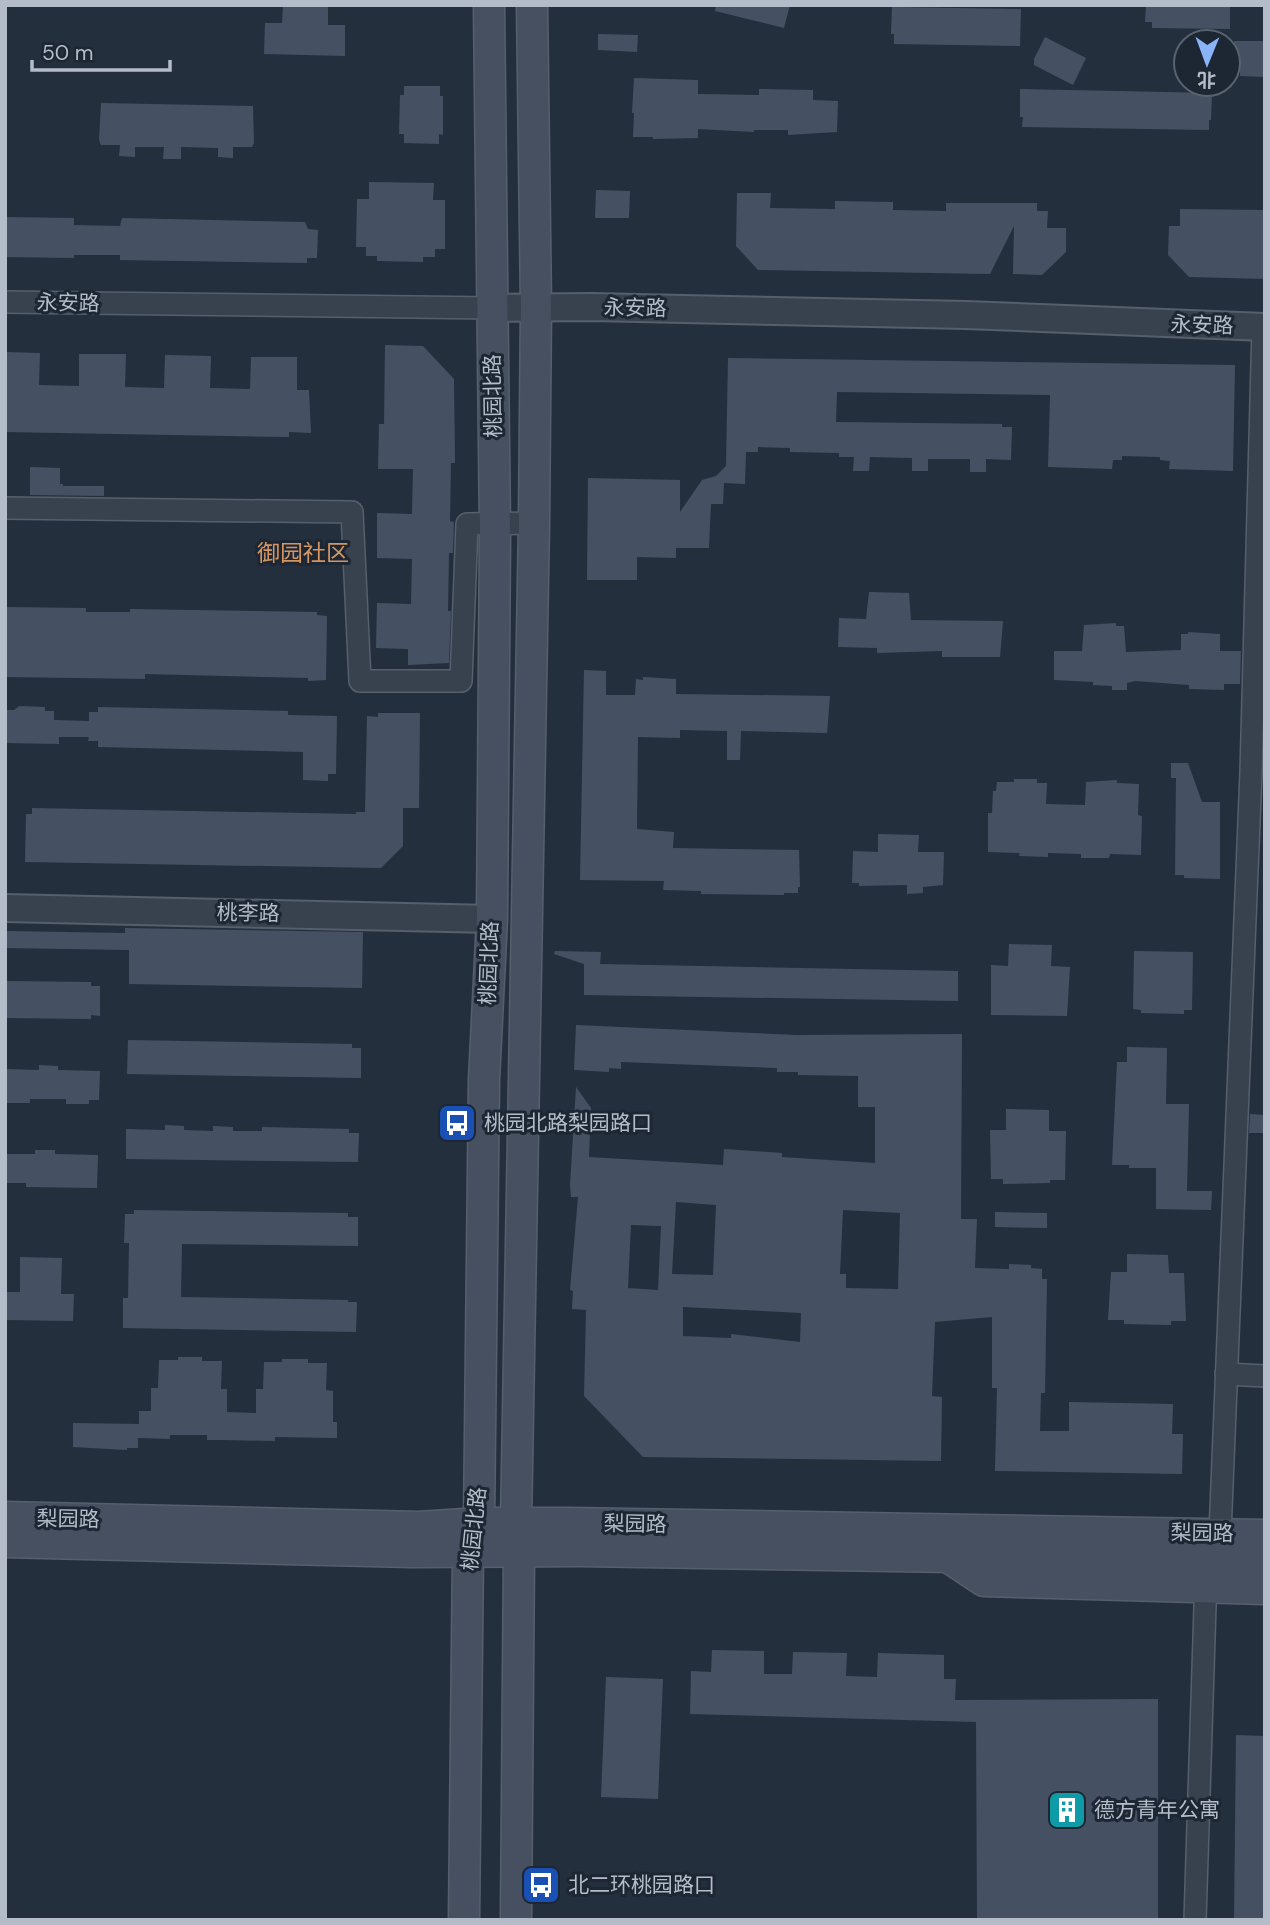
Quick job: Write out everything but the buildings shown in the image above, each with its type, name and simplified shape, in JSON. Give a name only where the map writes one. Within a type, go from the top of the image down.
[{"type":"main road","name":"桃园北路","points":[[464,1920],[468,1552],[478,1523],[484,1080],[492,919],[495,524],[489,5]]},
{"type":"main road","name":"桃园北路","points":[[516,1920],[518,1537],[536,306],[532,5]]},
{"type":"main road","name":"梨园路","points":[[5,1517],[419,1527],[478,1523],[518,1537],[947,1557],[1206,1574],[1265,1562]]},
{"type":"main road","name":"梨园路","points":[[5,1542],[468,1552],[518,1537],[1265,1535]]},
{"type":"main road","points":[[1206,1574],[1265,1589]]},
{"type":"street","name":"永安路","points":[[5,302],[492,309],[536,306],[966,315],[1264,327]]},
{"type":"street","points":[[1195,1920],[1206,1574],[1220,1534],[1251,758],[1264,327]]},
{"type":"street","points":[[5,508],[352,512],[360,681],[461,681],[467,524],[534,523]]},
{"type":"street","name":"桃李路","points":[[5,908],[492,919]]},
{"type":"street","points":[[1226,1374],[1265,1376]]},
{"type":"place","name":"桃园北路梨园路口","points":[[457,1123]]},
{"type":"place","name":"德方青年公寓","points":[[1067,1810]]},
{"type":"place","name":"北二环桃园路口","points":[[541,1885]]},
{"type":"district","name":"御园社区","points":[[303,553]]}]
